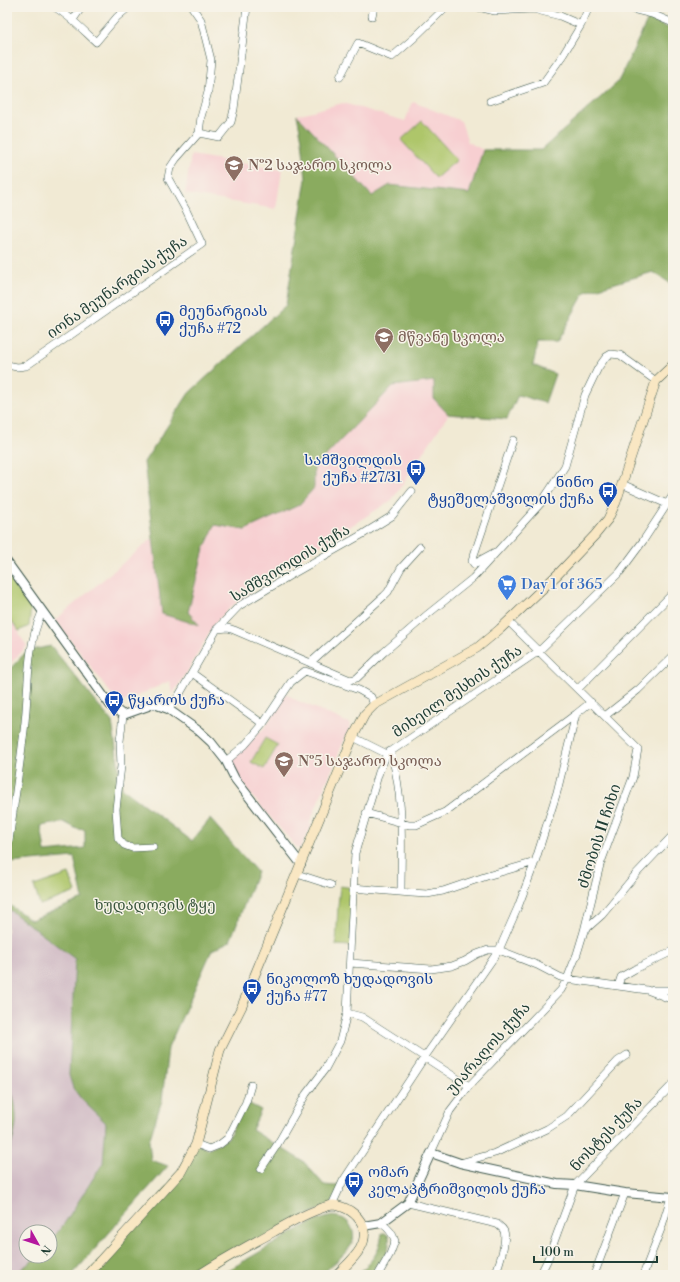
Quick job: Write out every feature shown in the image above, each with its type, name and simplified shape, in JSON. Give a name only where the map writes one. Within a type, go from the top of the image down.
[{"type":"main road","points":[[87,1275],[181,1172],[196,1144],[220,1050],[242,1006],[353,737],[365,714],[374,705],[477,648],[559,573],[595,536],[612,512],[656,381],[673,365]]},
{"type":"main road","points":[[199,1275],[308,1213],[332,1205],[345,1208],[356,1214],[363,1226],[364,1241],[361,1248],[337,1275]]},
{"type":"street","points":[[54,7],[96,42],[117,17],[129,7]]},
{"type":"street","points":[[72,21],[82,7]]},
{"type":"street","points":[[192,7],[201,20],[211,60],[208,92],[201,117],[199,133],[219,137],[231,122],[234,109],[247,7]]},
{"type":"street","points":[[372,16],[374,7]]},
{"type":"street","points":[[340,77],[358,43],[392,57],[446,7]]},
{"type":"street","points":[[478,7],[495,11],[533,9],[560,16],[581,25]]},
{"type":"street","points":[[490,101],[543,82],[563,55],[581,25],[589,7]]},
{"type":"street","points":[[624,7],[652,14],[673,23]]},
{"type":"street","points":[[646,7],[652,14]]},
{"type":"street","name":"იონა მეუნარგიას ქუჩა","points":[[7,365],[17,367],[26,366],[202,244],[186,210],[168,178],[170,168],[176,159],[199,133]]},
{"type":"street","points":[[217,629],[228,628],[234,630],[350,680],[357,678],[384,652],[428,614],[473,578],[541,503],[565,466],[585,395],[598,368],[606,357],[611,354],[620,355],[656,381]]},
{"type":"street","points":[[500,549],[476,564],[472,561],[513,440]]},
{"type":"street","points":[[622,484],[667,504]]},
{"type":"street","name":"სამშვილდის ქუჩა","points":[[168,709],[178,697],[217,629],[239,606],[392,516],[412,491]]},
{"type":"street","name":"მიხეილ მესხის ქუჩა","points":[[261,1169],[277,1145],[306,1094],[325,1069],[340,1041],[347,1013],[355,853],[379,772],[389,752],[539,651],[620,572],[643,541],[673,495]]},
{"type":"street","points":[[310,663],[384,596],[401,568],[420,547]]},
{"type":"street","points":[[7,562],[110,705],[123,715]]},
{"type":"street","points":[[578,689],[673,593]]},
{"type":"street","points":[[7,855],[25,721],[31,648],[37,623],[42,612]]},
{"type":"street","points":[[508,621],[605,716],[638,690],[673,656]]},
{"type":"street","points":[[226,761],[245,745],[263,724],[290,682],[305,671],[359,690],[371,697],[374,705]]},
{"type":"street","points":[[192,673],[263,724]]},
{"type":"street","points":[[366,813],[409,825],[416,825],[445,812],[591,702]]},
{"type":"street","points":[[123,715],[154,704],[168,709],[211,742],[226,761],[235,779],[301,864]]},
{"type":"street","points":[[332,1205],[342,1181],[424,1058],[499,950],[518,907],[535,862],[557,792],[576,714]]},
{"type":"street","points":[[123,715],[120,741],[121,766],[116,809],[118,838],[124,845],[132,848],[152,847]]},
{"type":"street","name":"ძმობის II ჩიხი","points":[[567,979],[584,931],[600,865],[633,777],[638,749],[605,716]]},
{"type":"street","points":[[353,737],[389,752],[397,782],[401,823],[401,892]]},
{"type":"street","points":[[584,931],[602,915],[636,874],[673,835]]},
{"type":"street","points":[[353,888],[428,894],[443,891],[497,872],[535,862]]},
{"type":"street","points":[[297,874],[331,885]]},
{"type":"street","points":[[350,963],[431,970],[452,966],[488,950],[499,950],[567,979],[647,990],[673,990]]},
{"type":"street","points":[[618,986],[622,977],[673,950]]},
{"type":"street","name":"უიარაღოს ქუჩა","points":[[363,1226],[381,1223],[408,1203],[450,1111],[469,1086],[561,990],[567,979]]},
{"type":"street","points":[[647,990],[673,1000]]},
{"type":"street","points":[[347,1013],[362,1017],[469,1086]]},
{"type":"street","points":[[460,1163],[495,1153],[554,1125],[567,1116],[618,1060],[627,1055]]},
{"type":"street","name":"ნოსტეს ქუჩა","points":[[540,1275],[547,1261],[575,1185],[673,1084]]},
{"type":"street","points":[[196,1144],[209,1149],[219,1145],[228,1138],[246,1102],[251,1085]]},
{"type":"street","points":[[431,1154],[460,1163],[557,1184],[575,1185],[625,1193],[672,1197],[643,1275]]},
{"type":"street","points":[[594,1275],[625,1193]]},
{"type":"street","points":[[408,1203],[497,1224],[501,1227],[504,1231],[504,1236],[501,1261],[495,1275]]},
{"type":"street","points":[[378,1275],[396,1241],[386,1226],[381,1223]]},
{"type":"shaded area","name":"მწვანე სკოლა","points":[[628,63],[673,285],[653,272],[585,292],[557,342],[537,341],[533,365],[555,374],[545,403],[518,395],[507,419],[448,415],[392,500],[261,583],[231,607],[214,624],[189,669],[172,695],[170,681],[119,704],[55,620],[153,538],[144,462],[189,393],[286,305],[306,179],[302,140],[297,115],[343,103],[405,121],[413,102],[461,121],[468,142],[483,150],[541,150],[618,82]]},
{"type":"shaded area","name":"№2 საჯარო სკოლა","points":[[191,155],[282,170],[276,209],[185,194]]},
{"type":"shaded area","points":[[7,616],[19,631],[20,636],[27,646],[7,667]]},
{"type":"shaded area","name":"№5 საჯარო სკოლა","points":[[285,693],[296,700],[351,724],[309,824],[312,825],[299,850],[250,794],[229,762],[266,726]]},
{"type":"shaded area","points":[[7,908],[75,959],[69,1075],[96,1113],[106,1123],[103,1163],[58,1232],[58,1224],[18,1224],[18,1264],[28,1264],[13,1275],[7,1275],[7,1160],[13,1137],[10,1087],[7,1085]]},
{"type":"green space","name":"მწვანე სკოლა","points":[[648,19],[673,30],[673,285],[653,272],[585,292],[557,342],[538,342],[533,365],[555,374],[545,403],[518,395],[507,419],[448,414],[434,399],[434,381],[393,386],[314,468],[314,488],[299,505],[245,530],[215,525],[204,549],[188,612],[199,625],[162,614],[144,462],[189,393],[286,305],[306,179],[302,140],[297,115],[372,196],[390,185],[469,194],[483,150],[541,150],[618,82]]},
{"type":"green space","points":[[422,121],[457,160],[436,178],[401,140]]},
{"type":"green space","points":[[7,576],[31,607],[29,626],[19,631],[7,616]]},
{"type":"green space","name":"ხუდადოვის ტყე","points":[[51,646],[112,722],[122,788],[192,841],[210,819],[257,872],[230,941],[212,950],[168,1048],[162,1100],[149,1141],[151,1160],[168,1166],[72,1275],[13,1275],[28,1264],[58,1264],[58,1232],[103,1163],[106,1123],[82,1100],[73,1088],[69,1075],[75,959],[7,908],[7,905],[11,906],[31,920],[83,899],[74,857],[10,863],[7,872],[7,672],[27,651]],"holes":[[[64,822],[77,829],[85,830],[85,848],[45,852],[41,826]]]},
{"type":"green space","points":[[265,738],[278,745],[264,769],[251,762]]},
{"type":"green space","points":[[69,874],[76,892],[40,905],[34,886]]},
{"type":"green space","points":[[340,886],[353,888],[351,946],[336,945]]},
{"type":"green space","points":[[7,1085],[12,1092],[16,1123],[7,1160]]},
{"type":"green space","points":[[246,1102],[261,1110],[252,1130],[304,1162],[324,1185],[336,1186],[343,1181],[333,1202],[195,1275],[87,1275],[166,1189],[196,1144],[209,1149],[228,1138]]},
{"type":"green space","points":[[332,1216],[340,1217],[347,1221],[354,1237],[352,1244],[346,1252],[321,1275],[220,1275],[299,1229],[315,1221]]},
{"type":"green space","points":[[382,1233],[389,1236],[389,1247],[375,1275],[357,1275],[377,1252]]},
{"type":"place","name":"№2 საჯარო სკოლა","points":[[234,182]]},
{"type":"place","name":"მეუნარგიას ქუჩა #72","points":[[165,337]]},
{"type":"place","name":"მწვანე სკოლა","points":[[384,354]]},
{"type":"place","name":"სამშვილდის ქუჩა #27/31","points":[[416,486]]},
{"type":"place","name":"ნინო ტყეშელაშვილის ქუჩა","points":[[608,508]]},
{"type":"place","name":"Day 1 of 365","points":[[507,601]]},
{"type":"place","name":"წყაროს ქუჩა","points":[[114,717]]},
{"type":"place","name":"№5 საჯარო სკოლა","points":[[284,778]]},
{"type":"place","name":"ნიკოლოზ ხუდადოვის ქუჩა #77","points":[[252,1005]]},
{"type":"place","name":"ომარ კელაპტრიშვილის ქუჩა","points":[[354,1198]]}]
